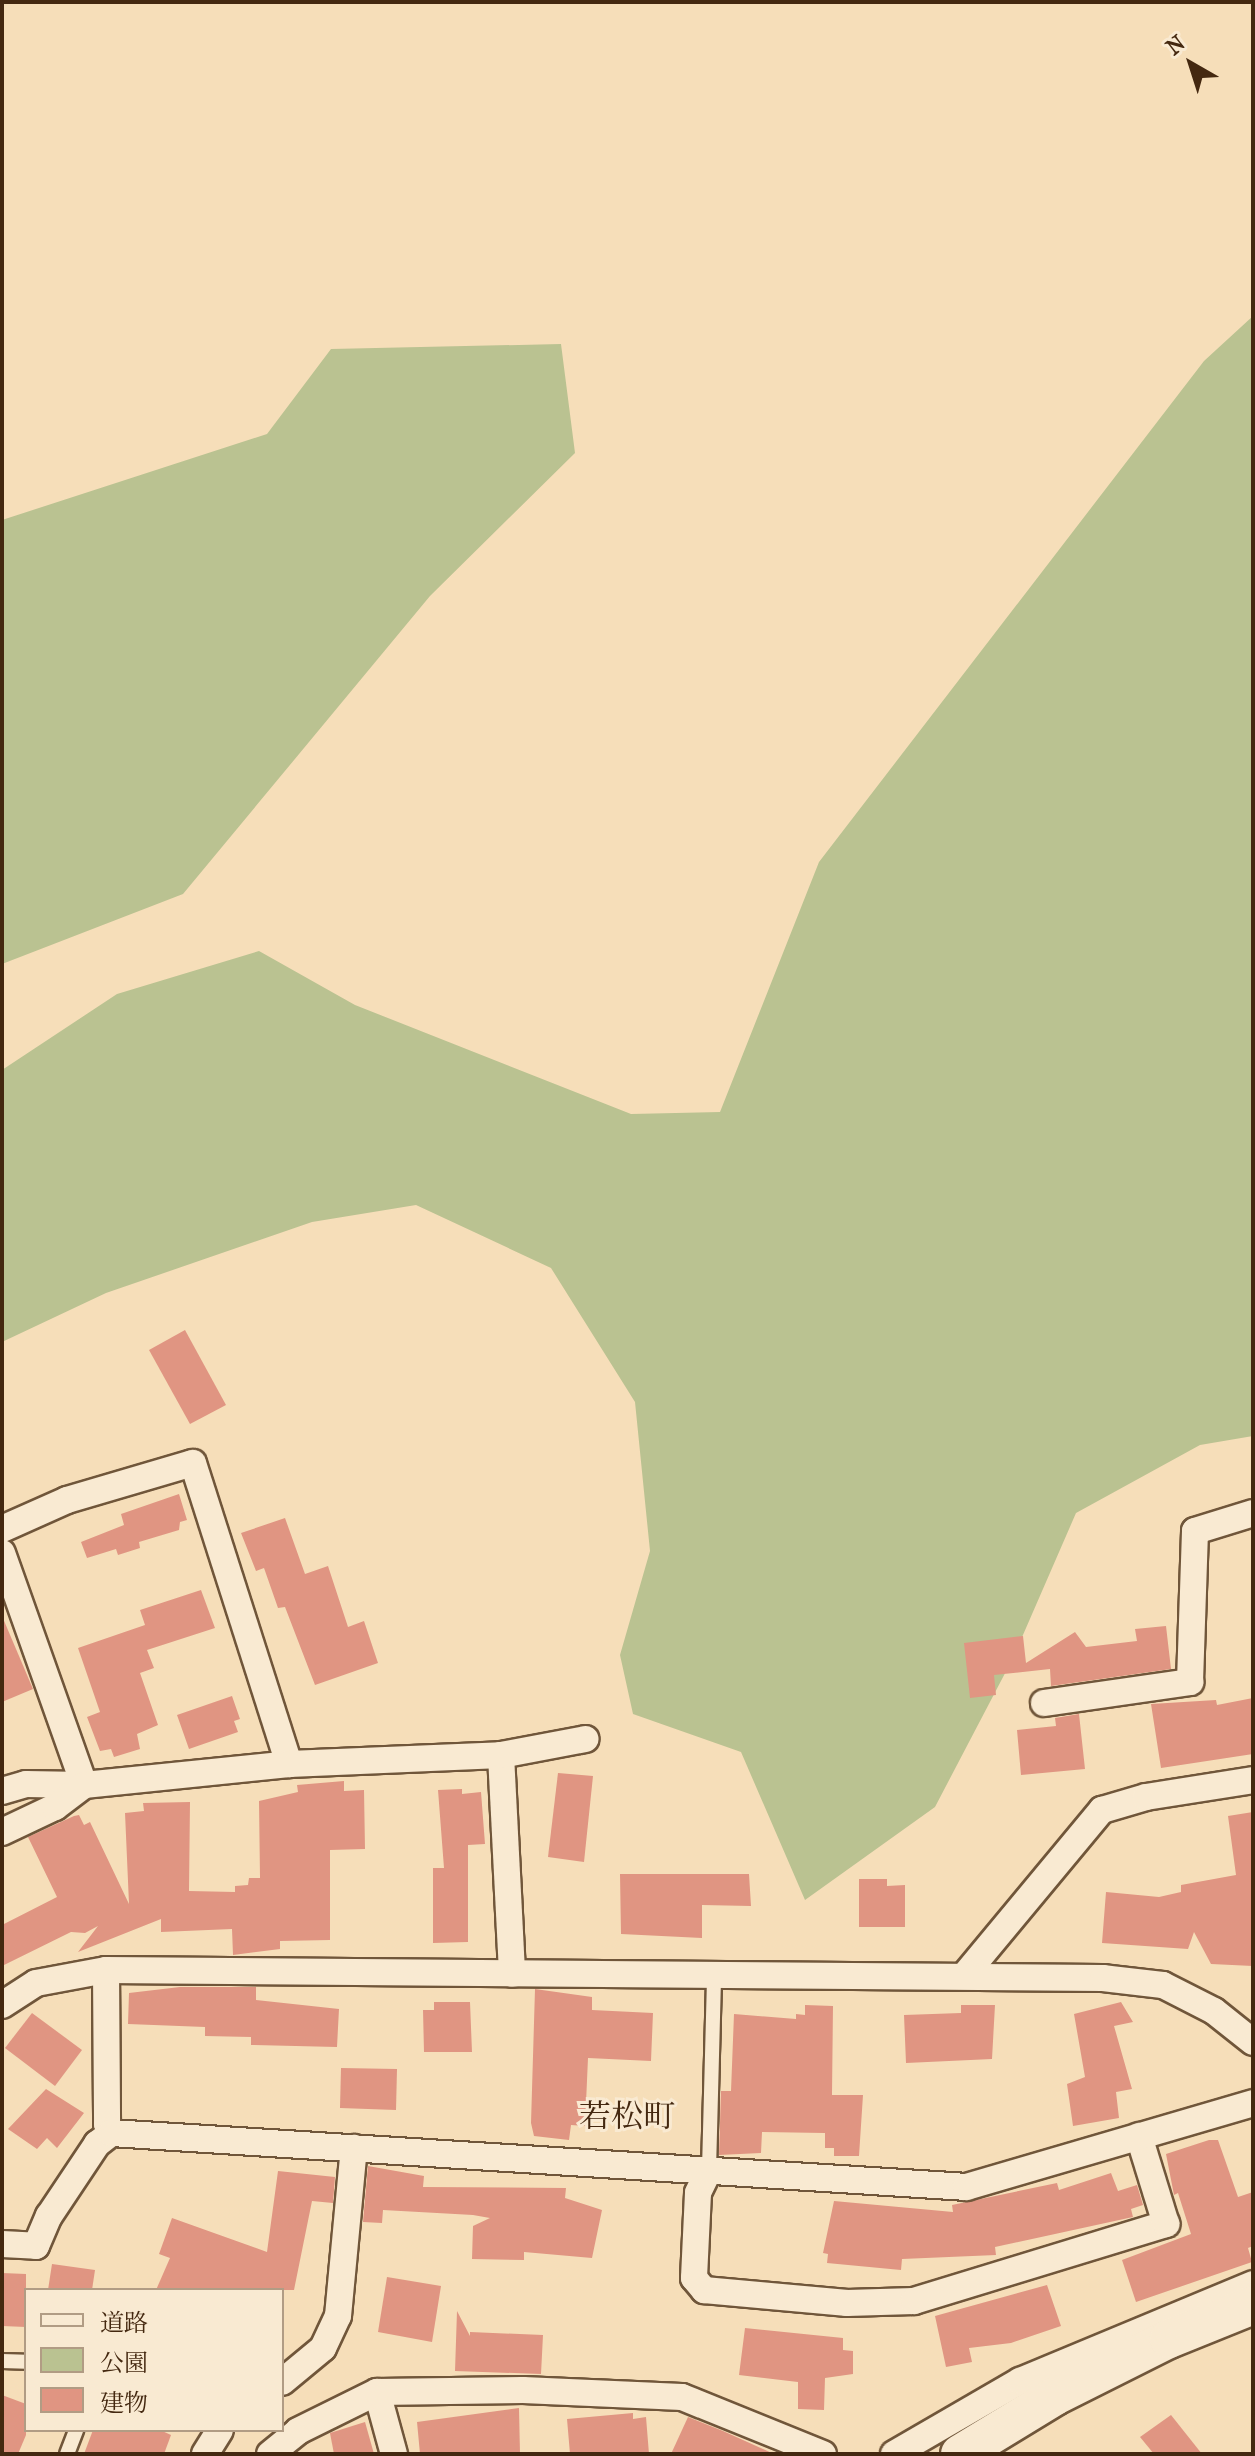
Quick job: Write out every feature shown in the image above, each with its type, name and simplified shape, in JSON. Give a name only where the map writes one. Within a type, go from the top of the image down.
[{"type":"street","points":[[2,1529],[67,1500],[193,1463],[289,1764]]},
{"type":"street","points":[[1044,1703],[1190,1682],[1195,1531],[1253,1513]]},
{"type":"street","points":[[2,1553],[84,1785]]},
{"type":"street","points":[[2,1791],[26,1784],[84,1785],[289,1764],[501,1755],[586,1739]]},
{"type":"street","points":[[501,1755],[512,1974]]},
{"type":"street","points":[[964,1976],[1102,1810],[1146,1797],[1253,1780]]},
{"type":"street","points":[[2,1832],[55,1807],[84,1785]]},
{"type":"street","points":[[106,1970],[107,2124],[111,2133]]},
{"type":"street","points":[[2,2005],[36,1983],[106,1970],[1103,1978],[1163,1985],[1214,2011],[1253,2042]]},
{"type":"street","points":[[2,2244],[36,2246],[49,2216],[97,2144],[111,2133],[966,2187],[1253,2103]]},
{"type":"street","points":[[709,2170],[698,2193],[694,2278],[704,2290],[847,2303],[914,2301],[1166,2224],[1139,2136]]},
{"type":"street","points":[[284,2380],[323,2348],[338,2316],[354,2148]]},
{"type":"street","points":[[894,2454],[1020,2381],[1253,2284]]},
{"type":"street","points":[[960,2454],[1055,2396],[1169,2339],[1253,2305]]},
{"type":"street","points":[[270,2454],[298,2431],[377,2392],[523,2390],[682,2397],[823,2454]]},
{"type":"street","points":[[377,2392],[394,2454]]},
{"type":"street","points":[[205,2454],[219,2432]]},
{"type":"lane","points":[[709,2170],[714,1977]]},
{"type":"lane","points":[[2,2361],[24,2362]]},
{"type":"lane","points":[[67,2454],[75,2432]]},
{"type":"green space","points":[[1253,316],[1253,1436],[1200,1445],[1076,1513],[1013,1658],[935,1807],[805,1900],[741,1752],[633,1714],[620,1655],[650,1551],[635,1402],[551,1268],[416,1205],[312,1222],[106,1293],[2,1342],[2,1070],[117,994],[259,951],[355,1005],[631,1114],[720,1112],[819,862],[1204,361]]},
{"type":"green space","points":[[561,344],[575,453],[430,596],[183,894],[2,964],[2,520],[267,434],[331,349]]},
{"type":"building","points":[[185,1330],[226,1405],[190,1424],[149,1350]]},
{"type":"building","points":[[179,1494],[187,1520],[180,1522],[179,1530],[139,1542],[140,1548],[118,1555],[116,1549],[87,1558],[81,1542],[124,1525],[121,1514]]},
{"type":"building","points":[[285,1518],[305,1574],[328,1566],[348,1627],[364,1621],[378,1663],[315,1685],[285,1607],[278,1608],[264,1568],[256,1571],[241,1533]]},
{"type":"building","points":[[201,1590],[215,1628],[147,1650],[154,1668],[140,1673],[158,1725],[137,1734],[140,1749],[114,1757],[111,1749],[100,1751],[87,1717],[100,1712],[78,1648],[145,1625],[140,1610]]},
{"type":"building","points":[[2,1616],[33,1689],[2,1702]]},
{"type":"building","points":[[1166,1626],[1171,1669],[1051,1686],[1050,1669],[994,1675],[996,1695],[970,1698],[964,1643],[1023,1636],[1026,1663],[1075,1632],[1086,1647],[1137,1641],[1135,1629]]},
{"type":"building","points":[[232,1696],[240,1719],[234,1721],[238,1732],[189,1749],[177,1715]]},
{"type":"building","points":[[1253,1698],[1253,1754],[1161,1768],[1151,1704],[1216,1700],[1217,1705]]},
{"type":"building","points":[[1079,1714],[1085,1769],[1021,1775],[1017,1730],[1056,1726],[1055,1718]]},
{"type":"building","points":[[558,1773],[593,1776],[584,1862],[548,1857]]},
{"type":"building","points":[[344,1781],[344,1791],[364,1790],[365,1849],[330,1850],[330,1940],[280,1941],[280,1949],[233,1955],[232,1929],[161,1932],[161,1919],[78,1952],[98,1926],[85,1933],[71,1932],[2,1966],[2,1925],[57,1897],[28,1837],[74,1816],[79,1815],[84,1825],[90,1822],[129,1904],[125,1813],[144,1811],[143,1803],[190,1802],[189,1891],[235,1892],[235,1886],[248,1885],[249,1878],[260,1878],[259,1801],[298,1792],[297,1785]]},
{"type":"building","points":[[462,1789],[462,1794],[481,1792],[485,1844],[468,1845],[468,1942],[433,1943],[433,1868],[444,1868],[438,1790]]},
{"type":"building","points":[[1253,1812],[1253,1966],[1211,1964],[1194,1932],[1188,1949],[1102,1943],[1106,1892],[1159,1897],[1181,1892],[1181,1885],[1236,1875],[1228,1816]]},
{"type":"building","points":[[620,1874],[749,1874],[751,1906],[702,1905],[702,1938],[621,1934]]},
{"type":"building","points":[[859,1879],[887,1879],[887,1886],[905,1885],[905,1927],[859,1927]]},
{"type":"building","points":[[180,1987],[256,1987],[256,2000],[339,2009],[337,2047],[251,2045],[251,2037],[205,2036],[205,2027],[128,2024],[129,1993]]},
{"type":"building","points":[[535,1989],[592,1997],[592,2010],[653,2013],[651,2061],[588,2058],[585,2126],[571,2125],[569,2140],[534,2136],[531,2123]]},
{"type":"building","points":[[434,2002],[470,2002],[472,2052],[424,2052],[423,2010],[434,2010]]},
{"type":"building","points":[[1121,2002],[1133,2022],[1114,2026],[1132,2089],[1116,2092],[1119,2118],[1073,2126],[1067,2084],[1085,2077],[1074,2014]]},
{"type":"building","points":[[805,2005],[833,2006],[832,2095],[863,2095],[859,2156],[834,2156],[834,2148],[825,2148],[825,2133],[762,2132],[761,2153],[719,2155],[721,2091],[731,2091],[734,2014],[796,2019],[796,2014],[805,2015]]},
{"type":"building","points":[[961,2005],[995,2005],[992,2059],[906,2063],[904,2015],[961,2013]]},
{"type":"building","points":[[32,2013],[82,2050],[55,2086],[5,2048]]},
{"type":"building","points":[[341,2068],[397,2069],[396,2110],[340,2108]]},
{"type":"building","points":[[46,2089],[84,2113],[57,2148],[47,2138],[37,2149],[8,2129]]},
{"type":"building","points":[[1218,2140],[1238,2197],[1253,2192],[1253,2246],[1248,2248],[1252,2262],[1136,2302],[1122,2260],[1191,2234],[1178,2193],[1174,2195],[1166,2154]]},
{"type":"building","points":[[368,2166],[424,2176],[423,2187],[566,2188],[565,2198],[602,2210],[592,2258],[524,2252],[524,2260],[472,2259],[473,2226],[490,2218],[473,2215],[383,2210],[382,2223],[363,2222]]},
{"type":"building","points":[[278,2171],[335,2177],[333,2203],[312,2201],[294,2290],[157,2288],[170,2258],[159,2254],[172,2218],[267,2252]]},
{"type":"building","points":[[1111,2173],[1118,2191],[1137,2185],[1143,2205],[1131,2209],[1133,2217],[995,2247],[996,2255],[902,2259],[901,2270],[827,2263],[828,2254],[823,2253],[834,2201],[953,2212],[952,2205],[1057,2183],[1059,2190]]},
{"type":"building","points":[[52,2264],[95,2270],[92,2288],[48,2288]]},
{"type":"building","points":[[2,2273],[26,2274],[24,2327],[2,2326]]},
{"type":"building","points":[[387,2277],[441,2286],[432,2342],[378,2332]]},
{"type":"building","points":[[1047,2285],[1061,2326],[1011,2343],[969,2348],[972,2362],[946,2367],[935,2316]]},
{"type":"building","points":[[457,2311],[470,2336],[470,2332],[543,2335],[541,2374],[455,2371]]},
{"type":"building","points":[[745,2328],[843,2338],[843,2350],[853,2351],[853,2374],[825,2378],[824,2410],[798,2409],[798,2382],[739,2375]]},
{"type":"building","points":[[2,2395],[24,2403],[26,2435],[18,2454],[2,2454]]},
{"type":"building","points":[[519,2408],[520,2454],[420,2454],[417,2422]]},
{"type":"building","points":[[633,2413],[633,2419],[646,2417],[649,2454],[570,2454],[567,2419]]},
{"type":"building","points":[[1171,2415],[1202,2454],[1154,2454],[1140,2437]]},
{"type":"building","points":[[688,2417],[723,2431],[774,2454],[671,2454]]},
{"type":"building","points":[[365,2422],[374,2454],[334,2454],[330,2433]]},
{"type":"building","points":[[92,2432],[164,2432],[171,2435],[164,2454],[84,2454]]},
{"type":"district","name":"若松町","points":[[627,2117]]}]
